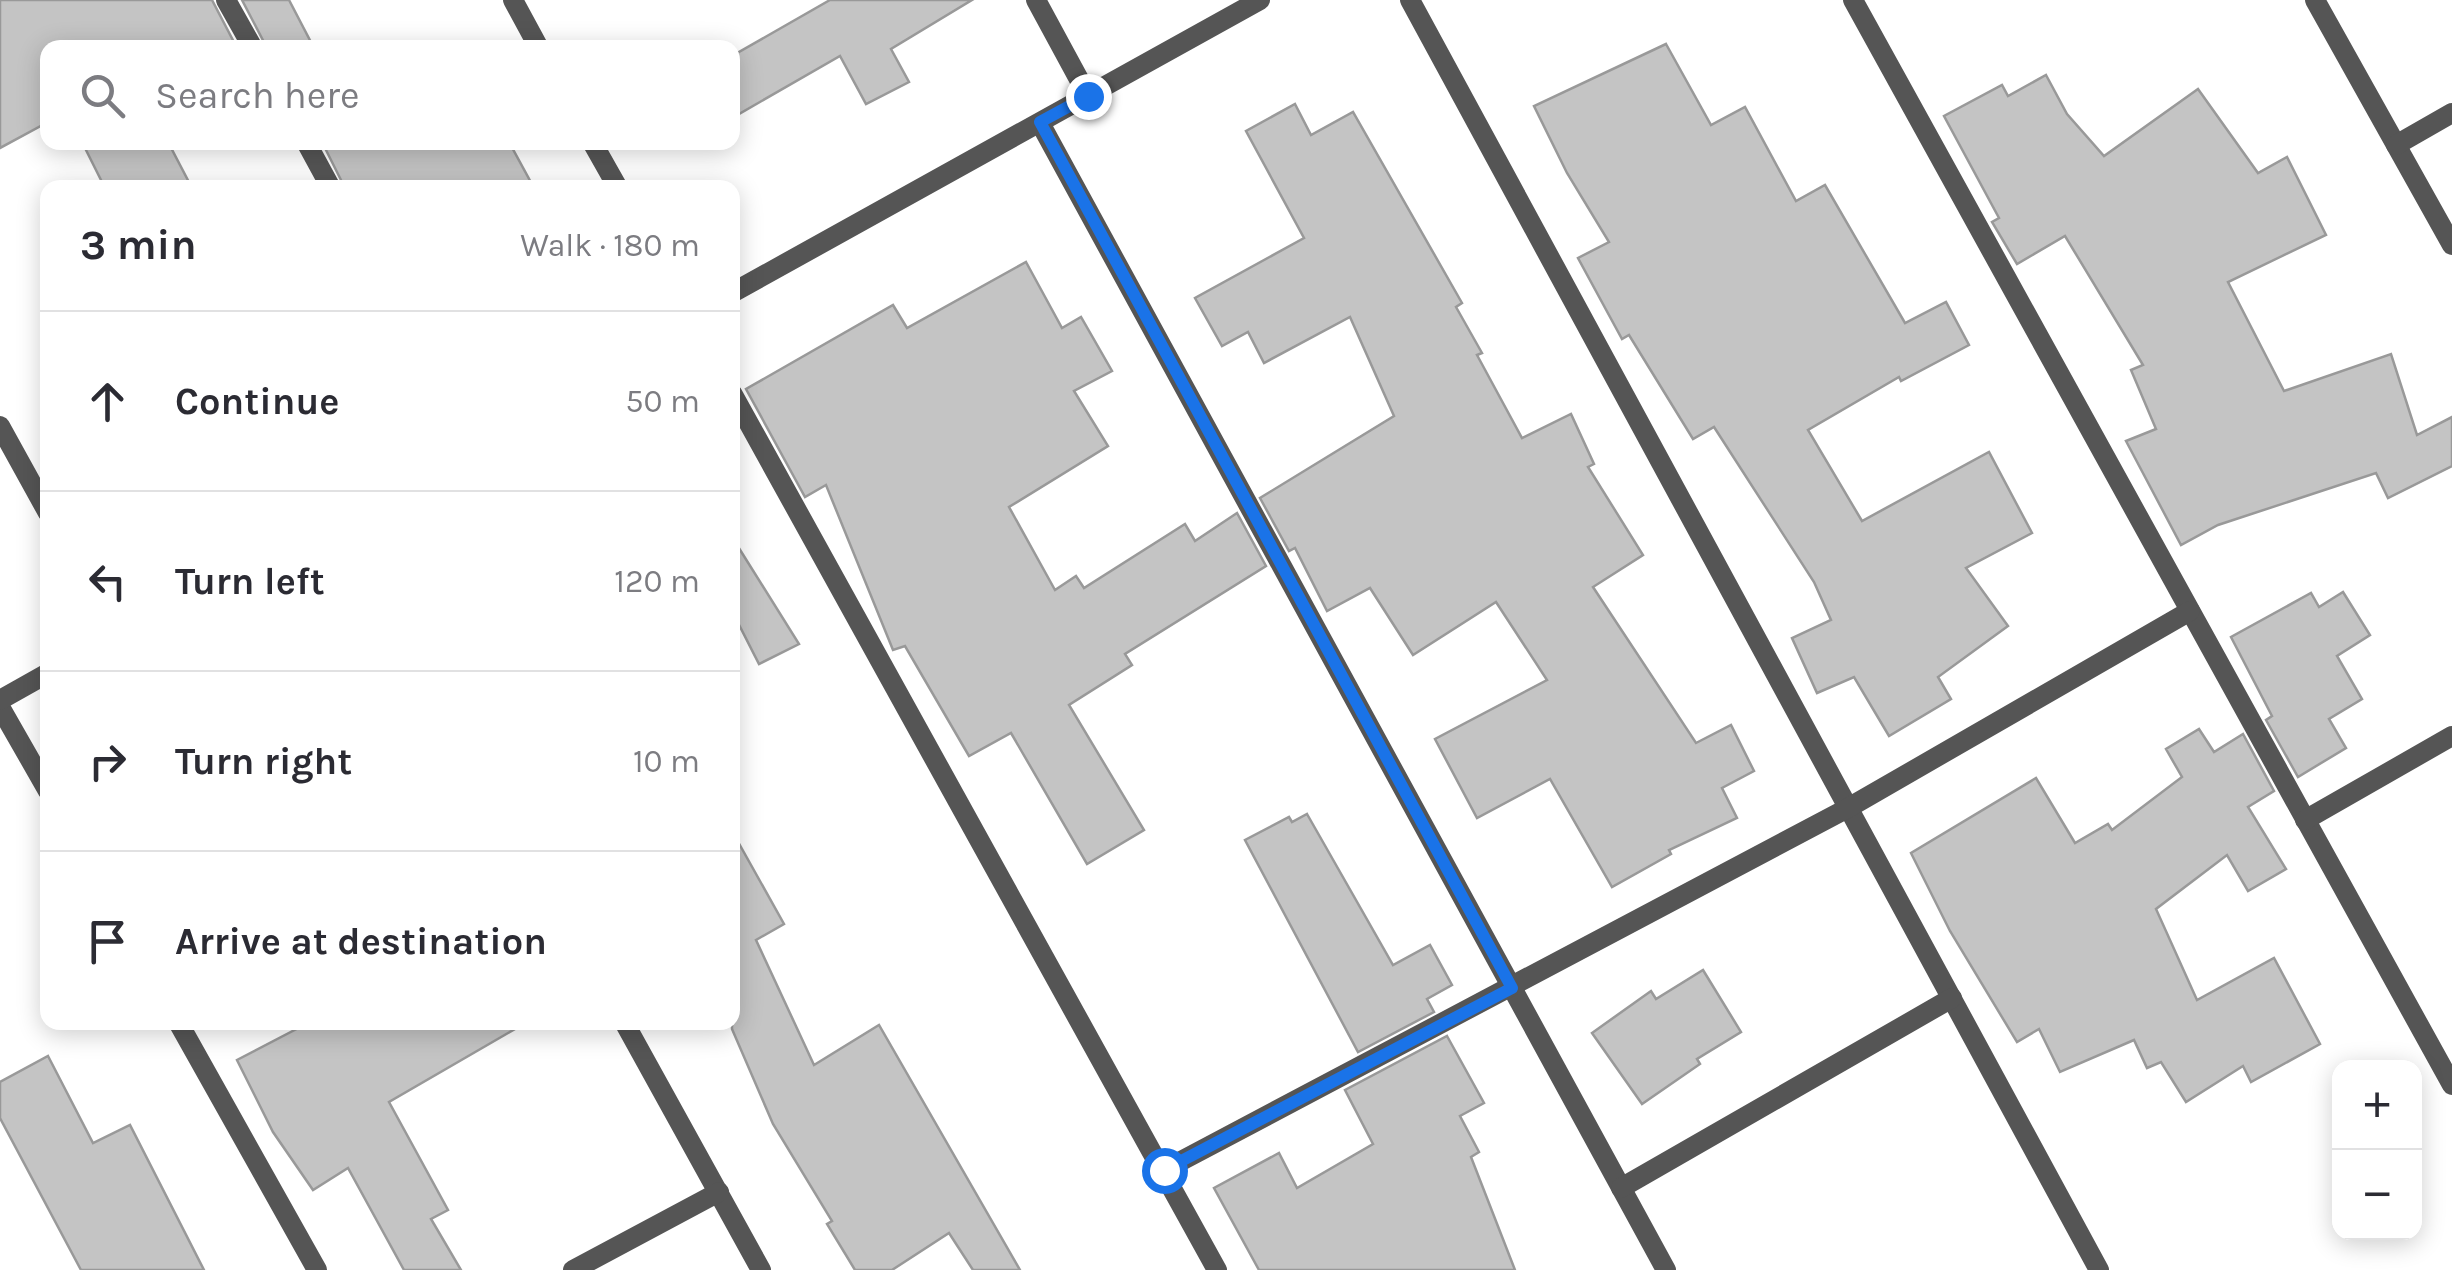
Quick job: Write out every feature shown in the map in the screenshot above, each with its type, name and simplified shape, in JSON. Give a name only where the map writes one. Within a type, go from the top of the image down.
[{"type":"street","points":[[226,0],[248,40]]},
{"type":"street","points":[[513,0],[535,40]]},
{"type":"street","points":[[1036,0],[1088,96]]},
{"type":"street","points":[[740,289],[1260,0]]},
{"type":"street","points":[[1410,0],[2099,1270]]},
{"type":"street","points":[[1853,0],[2452,1085]]},
{"type":"street","points":[[2315,0],[2452,246]]},
{"type":"street","points":[[2396,145],[2452,113]]},
{"type":"street","points":[[1040,122],[1666,1270]]},
{"type":"street","points":[[311,150],[327,180]]},
{"type":"street","points":[[597,150],[613,180]]},
{"type":"street","points":[[740,407],[1217,1270]]},
{"type":"street","points":[[0,426],[40,498]]},
{"type":"street","points":[[1164,1170],[1848,808],[2190,611]]},
{"type":"street","points":[[40,678],[0,703],[40,776]]},
{"type":"street","points":[[2306,820],[2452,736]]},
{"type":"street","points":[[1621,1188],[1952,998]]},
{"type":"street","points":[[182,1030],[317,1270]]},
{"type":"street","points":[[628,1030],[760,1270]]},
{"type":"street","points":[[573,1270],[718,1192]]},
{"type":"building","points":[[0,0],[212,0],[233,40],[40,40],[40,126],[0,148]]},
{"type":"building","points":[[242,0],[289,0],[310,40],[263,40]]},
{"type":"building","points":[[830,0],[972,0],[891,49],[909,82],[866,104],[840,56],[740,113],[740,51]]},
{"type":"building","points":[[1666,44],[1711,125],[1745,107],[1796,201],[1825,185],[1905,323],[1946,302],[1969,345],[1901,381],[1899,377],[1808,430],[1862,521],[1989,452],[2032,533],[1966,568],[2008,626],[1938,677],[1951,699],[1889,736],[1854,677],[1817,693],[1792,638],[1831,620],[1814,582],[1714,427],[1693,439],[1629,335],[1622,339],[1578,258],[1609,242],[1567,173],[1534,106]]},
{"type":"building","points":[[2046,75],[2067,114],[2104,156],[2198,89],[2258,173],[2287,157],[2326,235],[2228,282],[2284,391],[2391,354],[2417,435],[2452,417],[2452,466],[2388,498],[2376,473],[2218,525],[2181,545],[2126,441],[2156,429],[2131,370],[2143,365],[2065,236],[2017,264],[1992,222],[1999,218],[1944,116],[2002,85],[2008,96]]},
{"type":"building","points":[[1295,104],[1311,135],[1353,112],[1462,303],[1456,307],[1482,353],[1477,355],[1522,438],[1571,414],[1594,464],[1588,467],[1643,555],[1593,587],[1696,743],[1731,725],[1754,771],[1722,788],[1737,818],[1669,850],[1671,854],[1612,887],[1550,779],[1477,818],[1435,739],[1547,680],[1496,602],[1413,655],[1370,588],[1327,611],[1295,548],[1289,551],[1260,498],[1394,416],[1350,317],[1264,363],[1248,332],[1222,346],[1195,298],[1304,238],[1246,131]]},
{"type":"building","points":[[86,150],[172,150],[188,180],[101,180]]},
{"type":"building","points":[[326,150],[513,150],[530,180],[341,180]]},
{"type":"building","points":[[1026,262],[1062,328],[1081,317],[1112,371],[1074,391],[1108,446],[1009,507],[1055,590],[1076,576],[1084,588],[1185,524],[1195,541],[1237,513],[1266,566],[1125,654],[1132,665],[1069,705],[1144,830],[1087,864],[1011,733],[969,756],[905,646],[893,650],[826,485],[805,497],[746,389],[893,305],[907,328]]},
{"type":"building","points":[[740,550],[799,644],[759,664],[740,627]]},
{"type":"building","points":[[2343,592],[2370,635],[2337,656],[2362,699],[2329,719],[2346,748],[2298,777],[2266,720],[2272,716],[2231,637],[2311,593],[2319,607]]},
{"type":"building","points":[[2199,729],[2214,752],[2243,734],[2274,791],[2248,807],[2286,869],[2248,891],[2227,855],[2156,909],[2197,1000],[2274,958],[2320,1044],[2251,1082],[2243,1066],[2186,1102],[2161,1062],[2147,1068],[2134,1040],[2060,1072],[2039,1029],[2017,1042],[1950,931],[1911,853],[2036,778],[2075,843],[2108,824],[2112,830],[2182,777],[2166,749]]},
{"type":"building","points":[[1307,814],[1393,965],[1430,945],[1452,985],[1427,999],[1434,1012],[1358,1052],[1245,840],[1289,817],[1292,822]]},
{"type":"building","points":[[740,845],[784,924],[756,940],[814,1065],[879,1025],[1020,1270],[973,1270],[949,1233],[892,1270],[855,1270],[827,1224],[832,1221],[773,1124],[732,1030],[740,1030]]},
{"type":"building","points":[[1703,970],[1741,1032],[1697,1059],[1700,1064],[1642,1104],[1592,1033],[1651,991],[1656,999]]},
{"type":"building","points":[[295,1030],[513,1030],[389,1102],[448,1210],[431,1219],[461,1270],[404,1270],[348,1168],[313,1190],[273,1132],[237,1060]]},
{"type":"building","points":[[1447,1036],[1484,1103],[1460,1116],[1479,1152],[1471,1157],[1515,1270],[1259,1270],[1214,1188],[1279,1153],[1297,1188],[1373,1144],[1345,1090]]},
{"type":"building","points":[[48,1056],[93,1143],[130,1125],[204,1270],[81,1270],[0,1118],[0,1082]]},
{"type":"route","points":[[1088,96],[1040,122],[1512,988],[1164,1170]]}]
